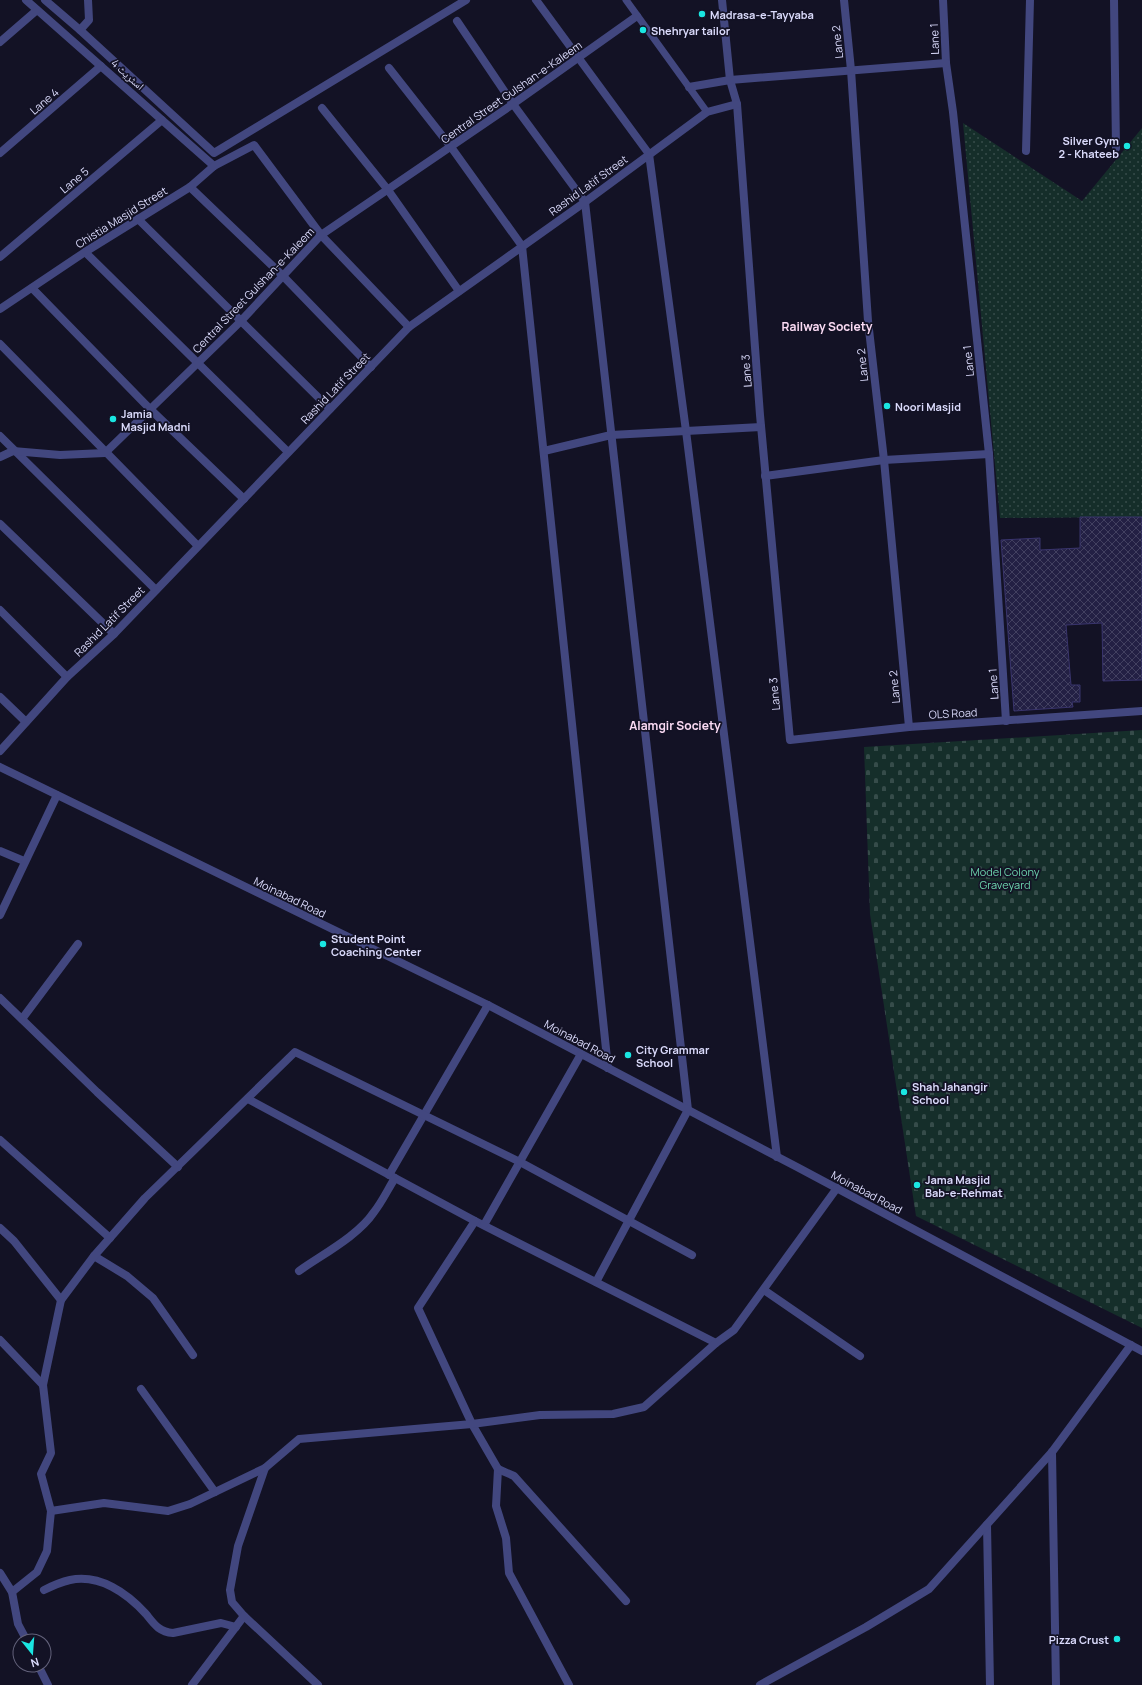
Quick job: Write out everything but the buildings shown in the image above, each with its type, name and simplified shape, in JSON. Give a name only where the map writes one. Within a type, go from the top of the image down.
[{"type":"street","name":"اسٹریٹ 4","points":[[26,0],[214,166]]},
{"type":"street","points":[[45,0],[80,30],[214,153],[466,0]]},
{"type":"street","points":[[80,30],[89,20],[88,0]]},
{"type":"street","points":[[536,0],[649,154],[686,431],[777,1157]]},
{"type":"street","name":"Lane 3","points":[[722,0],[730,80],[737,104],[761,427],[790,740]]},
{"type":"street","name":"Lane 2","points":[[844,0],[851,70],[868,321],[884,460],[909,727]]},
{"type":"street","name":"Lane 1","points":[[944,0],[946,63],[953,112],[989,454],[1006,721]]},
{"type":"street","points":[[1026,151],[1030,0]]},
{"type":"street","points":[[1114,0],[1116,148]]},
{"type":"street","points":[[0,42],[37,10]]},
{"type":"street","name":"Central Street Gulshan-e-Kaleem","points":[[105,453],[240,322],[321,235],[451,147],[637,16]]},
{"type":"street","points":[[457,21],[513,104],[585,202],[610,435],[688,1110],[596,1282]]},
{"type":"street","points":[[689,87],[730,80],[946,63]]},
{"type":"street","name":"Lane 4","points":[[0,153],[101,66]]},
{"type":"street","points":[[389,68],[451,147],[522,246],[608,1068]]},
{"type":"street","name":"Rashid Latif Street","points":[[0,751],[67,677],[114,634],[409,326],[585,202],[707,112],[737,104]]},
{"type":"street","points":[[322,108],[388,190],[459,291]]},
{"type":"street","name":"Lane 5","points":[[0,257],[162,120]]},
{"type":"street","name":"Chistia Masjid Street","points":[[0,309],[85,252],[190,187],[214,166],[254,145],[321,235]]},
{"type":"street","points":[[190,187],[283,276],[371,367]]},
{"type":"street","points":[[138,219],[240,322],[330,409]]},
{"type":"street","points":[[321,235],[409,326]]},
{"type":"street","points":[[85,252],[288,452]]},
{"type":"street","points":[[32,288],[150,409],[244,499]]},
{"type":"street","points":[[0,344],[105,453],[198,546]]},
{"type":"street","points":[[544,451],[610,435],[761,427]]},
{"type":"street","points":[[0,436],[156,590]]},
{"type":"street","points":[[0,458],[13,450],[60,455],[105,453]]},
{"type":"street","points":[[766,476],[884,460],[989,454]]},
{"type":"street","points":[[0,524],[114,634]]},
{"type":"street","points":[[0,610],[67,677]]},
{"type":"street","points":[[0,697],[26,722]]},
{"type":"street","name":"OLS Road","points":[[790,740],[909,727],[1142,711]]},
{"type":"street","name":"Moinabad Road","points":[[0,767],[488,1005],[837,1188],[1142,1351]]},
{"type":"street","points":[[0,915],[24,861],[57,795]]},
{"type":"street","points":[[0,850],[24,861]]},
{"type":"street","points":[[22,1019],[78,944]]},
{"type":"street","points":[[0,998],[178,1167]]},
{"type":"street","points":[[299,1271],[347,1238],[365,1223],[374,1213],[423,1114],[488,1005]]},
{"type":"street","points":[[12,1592],[37,1572],[48,1551],[51,1511],[41,1474],[51,1453],[43,1385],[61,1300],[94,1256],[145,1198],[248,1100],[295,1052],[520,1162],[692,1255]]},
{"type":"street","points":[[484,1225],[581,1054]]},
{"type":"street","points":[[248,1100],[475,1221],[716,1343]]},
{"type":"street","points":[[0,1140],[110,1238]]},
{"type":"street","points":[[51,1511],[104,1503],[168,1511],[190,1504],[265,1468],[299,1439],[472,1424],[540,1415],[613,1414],[644,1407],[716,1343],[734,1330],[837,1188]]},
{"type":"street","points":[[475,1221],[418,1308],[472,1424],[498,1469],[496,1506],[506,1538],[509,1573],[569,1685]]},
{"type":"street","points":[[0,1228],[14,1241],[61,1300]]},
{"type":"street","points":[[94,1256],[127,1276],[153,1298],[193,1356]]},
{"type":"street","points":[[764,1290],[860,1356]]},
{"type":"street","points":[[0,1340],[43,1385]]},
{"type":"street","points":[[760,1685],[774,1682],[929,1589],[1052,1452],[1130,1345]]},
{"type":"street","points":[[141,1389],[215,1492]]},
{"type":"street","points":[[1052,1452],[1056,1685]]},
{"type":"street","points":[[265,1468],[238,1546],[230,1590],[232,1602],[244,1616],[318,1685]]},
{"type":"street","points":[[498,1469],[514,1476],[626,1601]]},
{"type":"street","points":[[987,1524],[990,1685]]},
{"type":"street","points":[[0,1573],[12,1592],[18,1624],[23,1633]]},
{"type":"street","points":[[44,1590],[71,1580],[86,1580],[108,1584],[120,1591],[140,1608],[160,1630],[166,1633],[173,1633],[221,1623],[236,1627]]},
{"type":"street","points":[[192,1685],[244,1616]]},
{"type":"street","points":[[42,1673],[48,1685]]},
{"type":"lane","points":[[626,0],[707,112]]},
{"type":"green space","points":[[963,123],[1082,201],[1142,128],[1142,517],[1000,518]]},
{"type":"green space","name":"Model Colony Graveyard","points":[[1142,730],[1142,1328],[916,1216],[870,914],[864,747]]},
{"type":"place","name":"Madrasa-e-Tayyaba","points":[[702,14]]},
{"type":"place","name":"Shehryar tailor","points":[[643,30]]},
{"type":"place","name":"Silver Gym 2 - Khateeb","points":[[1127,146]]},
{"type":"place","name":"Noori Masjid","points":[[887,406]]},
{"type":"place","name":"Jamia Masjid Madni","points":[[113,419]]},
{"type":"place","name":"Student Point Coaching Center","points":[[323,944]]},
{"type":"place","name":"City Grammar School","points":[[628,1055]]},
{"type":"place","name":"Shah Jahangir School","points":[[904,1092]]},
{"type":"place","name":"Jama Masjid Bab-e-Rehmat","points":[[917,1185]]},
{"type":"place","name":"Pizza Crust","points":[[1117,1639]]},
{"type":"district","name":"Railway Society","points":[[827,326]]},
{"type":"district","name":"Alamgir Society","points":[[675,725]]}]
